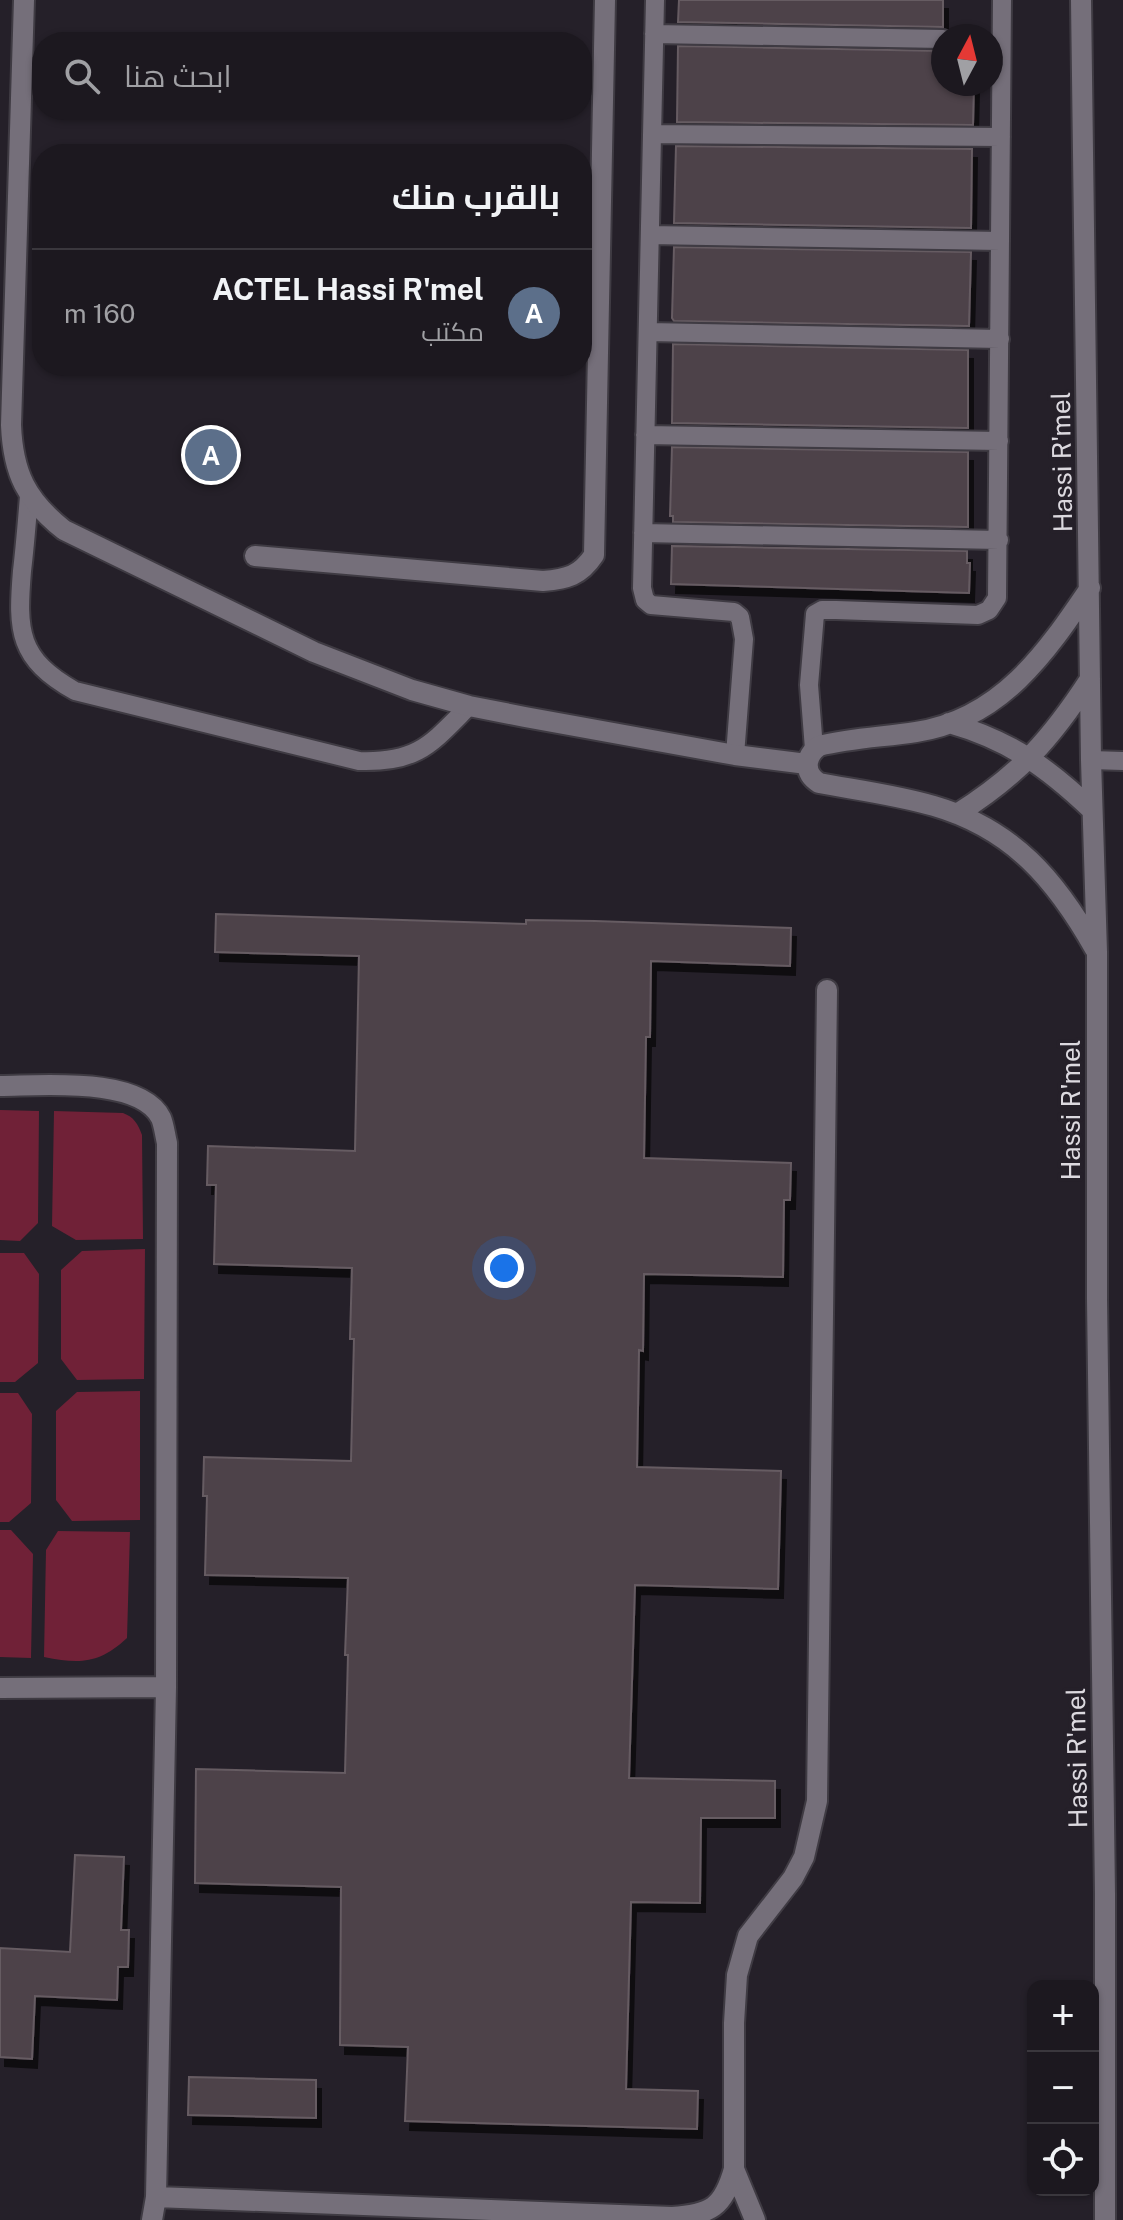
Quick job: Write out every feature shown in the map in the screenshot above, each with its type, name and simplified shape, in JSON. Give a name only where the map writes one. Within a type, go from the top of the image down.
[{"type":"street","points":[[24,0],[6,449],[29,496],[45,515],[64,530],[300,645],[412,690],[469,706],[735,755],[810,756],[830,743],[918,732],[949,723],[989,703],[1033,667],[1090,588]]},
{"type":"street","points":[[255,556],[543,581],[568,579],[585,569],[594,555],[605,0]]},
{"type":"street","name":"Hassi R'mel","points":[[1081,0],[1091,760],[1097,952],[1105,2220]]},
{"type":"street","points":[[957,814],[1031,758],[1090,679]]},
{"type":"street","points":[[949,723],[977,731],[1031,758],[1092,810]]},
{"type":"street","points":[[810,756],[811,777],[819,783],[932,805],[992,831],[1043,872],[1075,913],[1097,952]]},
{"type":"street","points":[[156,2197],[613,2218],[701,2214],[719,2203],[728,2188],[734,2169],[737,1975],[748,1936],[793,1878],[804,1857],[817,1801],[827,990]]},
{"type":"street","points":[[0,1086],[114,1088],[143,1100],[160,1116],[167,1143],[166,1687],[156,2197],[152,2220]]},
{"type":"street","points":[[0,1688],[166,1687]]},
{"type":"street","points":[[734,2169],[755,2220]]},
{"type":"lane","points":[[655,0],[642,588],[645,600],[651,605],[734,612],[743,624],[735,755]]},
{"type":"lane","points":[[998,24],[1002,0]]},
{"type":"lane","points":[[654,34],[931,39]]},
{"type":"lane","points":[[810,756],[809,685],[815,614],[822,610],[836,610],[978,615],[989,610],[997,598],[999,96]]},
{"type":"lane","points":[[652,134],[1001,137]]},
{"type":"lane","points":[[650,235],[1000,241]]},
{"type":"lane","points":[[648,332],[1000,339]]},
{"type":"lane","points":[[645,435],[999,441]]},
{"type":"lane","points":[[29,496],[19,610],[22,634],[33,658],[52,678],[75,691],[359,761],[382,762],[412,756],[431,744],[469,706]]},
{"type":"lane","points":[[643,533],[999,540]]},
{"type":"lane","points":[[1091,760],[1123,761]]},
{"type":"shaded area","points":[[0,1110],[39,1111],[38,1223],[20,1241],[0,1240]]},
{"type":"shaded area","points":[[54,1111],[123,1113],[137,1124],[142,1135],[143,1239],[76,1240],[52,1226]]},
{"type":"shaded area","points":[[145,1249],[144,1379],[77,1380],[61,1359],[61,1270],[82,1251]]},
{"type":"shaded area","points":[[0,1253],[24,1253],[39,1274],[38,1363],[15,1382],[0,1382]]},
{"type":"shaded area","points":[[140,1391],[140,1520],[72,1521],[56,1500],[56,1411],[77,1392]]},
{"type":"shaded area","points":[[0,1393],[18,1393],[32,1414],[31,1503],[9,1522],[0,1522]]},
{"type":"shaded area","points":[[0,1530],[11,1530],[33,1554],[31,1658],[0,1657]]},
{"type":"shaded area","points":[[58,1531],[130,1532],[127,1638],[107,1653],[88,1660],[44,1657],[46,1550]]},
{"type":"building","points":[[679,0],[943,0],[943,24],[931,24],[931,27],[678,22]]},
{"type":"building","points":[[678,46],[931,51],[931,96],[974,96],[973,125],[677,122]]},
{"type":"building","points":[[676,146],[972,149],[971,228],[674,223]]},
{"type":"building","points":[[674,247],[971,252],[969,326],[674,321]]},
{"type":"building","points":[[673,344],[968,350],[968,428],[672,423]]},
{"type":"building","points":[[672,447],[968,452],[968,527],[673,522],[673,516],[670,516]]},
{"type":"building","points":[[672,546],[967,551],[967,563],[970,563],[969,593],[671,584]]},
{"type":"building","points":[[216,914],[526,924],[526,920],[595,921],[791,928],[790,966],[651,961],[644,1158],[791,1163],[790,1200],[784,1200],[783,1277],[644,1274],[637,1467],[781,1471],[778,1589],[635,1585],[629,1778],[775,1781],[775,1818],[701,1818],[700,1903],[631,1902],[626,2089],[698,2091],[697,2129],[405,2121],[408,2047],[340,2045],[341,1887],[195,1883],[196,1769],[345,1773],[348,1655],[345,1655],[348,1578],[205,1575],[207,1496],[203,1496],[204,1457],[351,1461],[352,1268],[214,1264],[216,1185],[207,1185],[208,1146],[355,1151],[359,956],[215,952]]},
{"type":"building","points":[[75,1855],[124,1857],[121,1930],[129,1930],[128,1967],[118,1967],[117,2000],[35,1996],[32,2059],[0,2057],[0,1948],[70,1952]]},
{"type":"building","points":[[189,2077],[316,2080],[316,2118],[188,2115]]},
{"type":"place","name":"ACTEL Hassi R'mel","points":[[211,455]]}]
